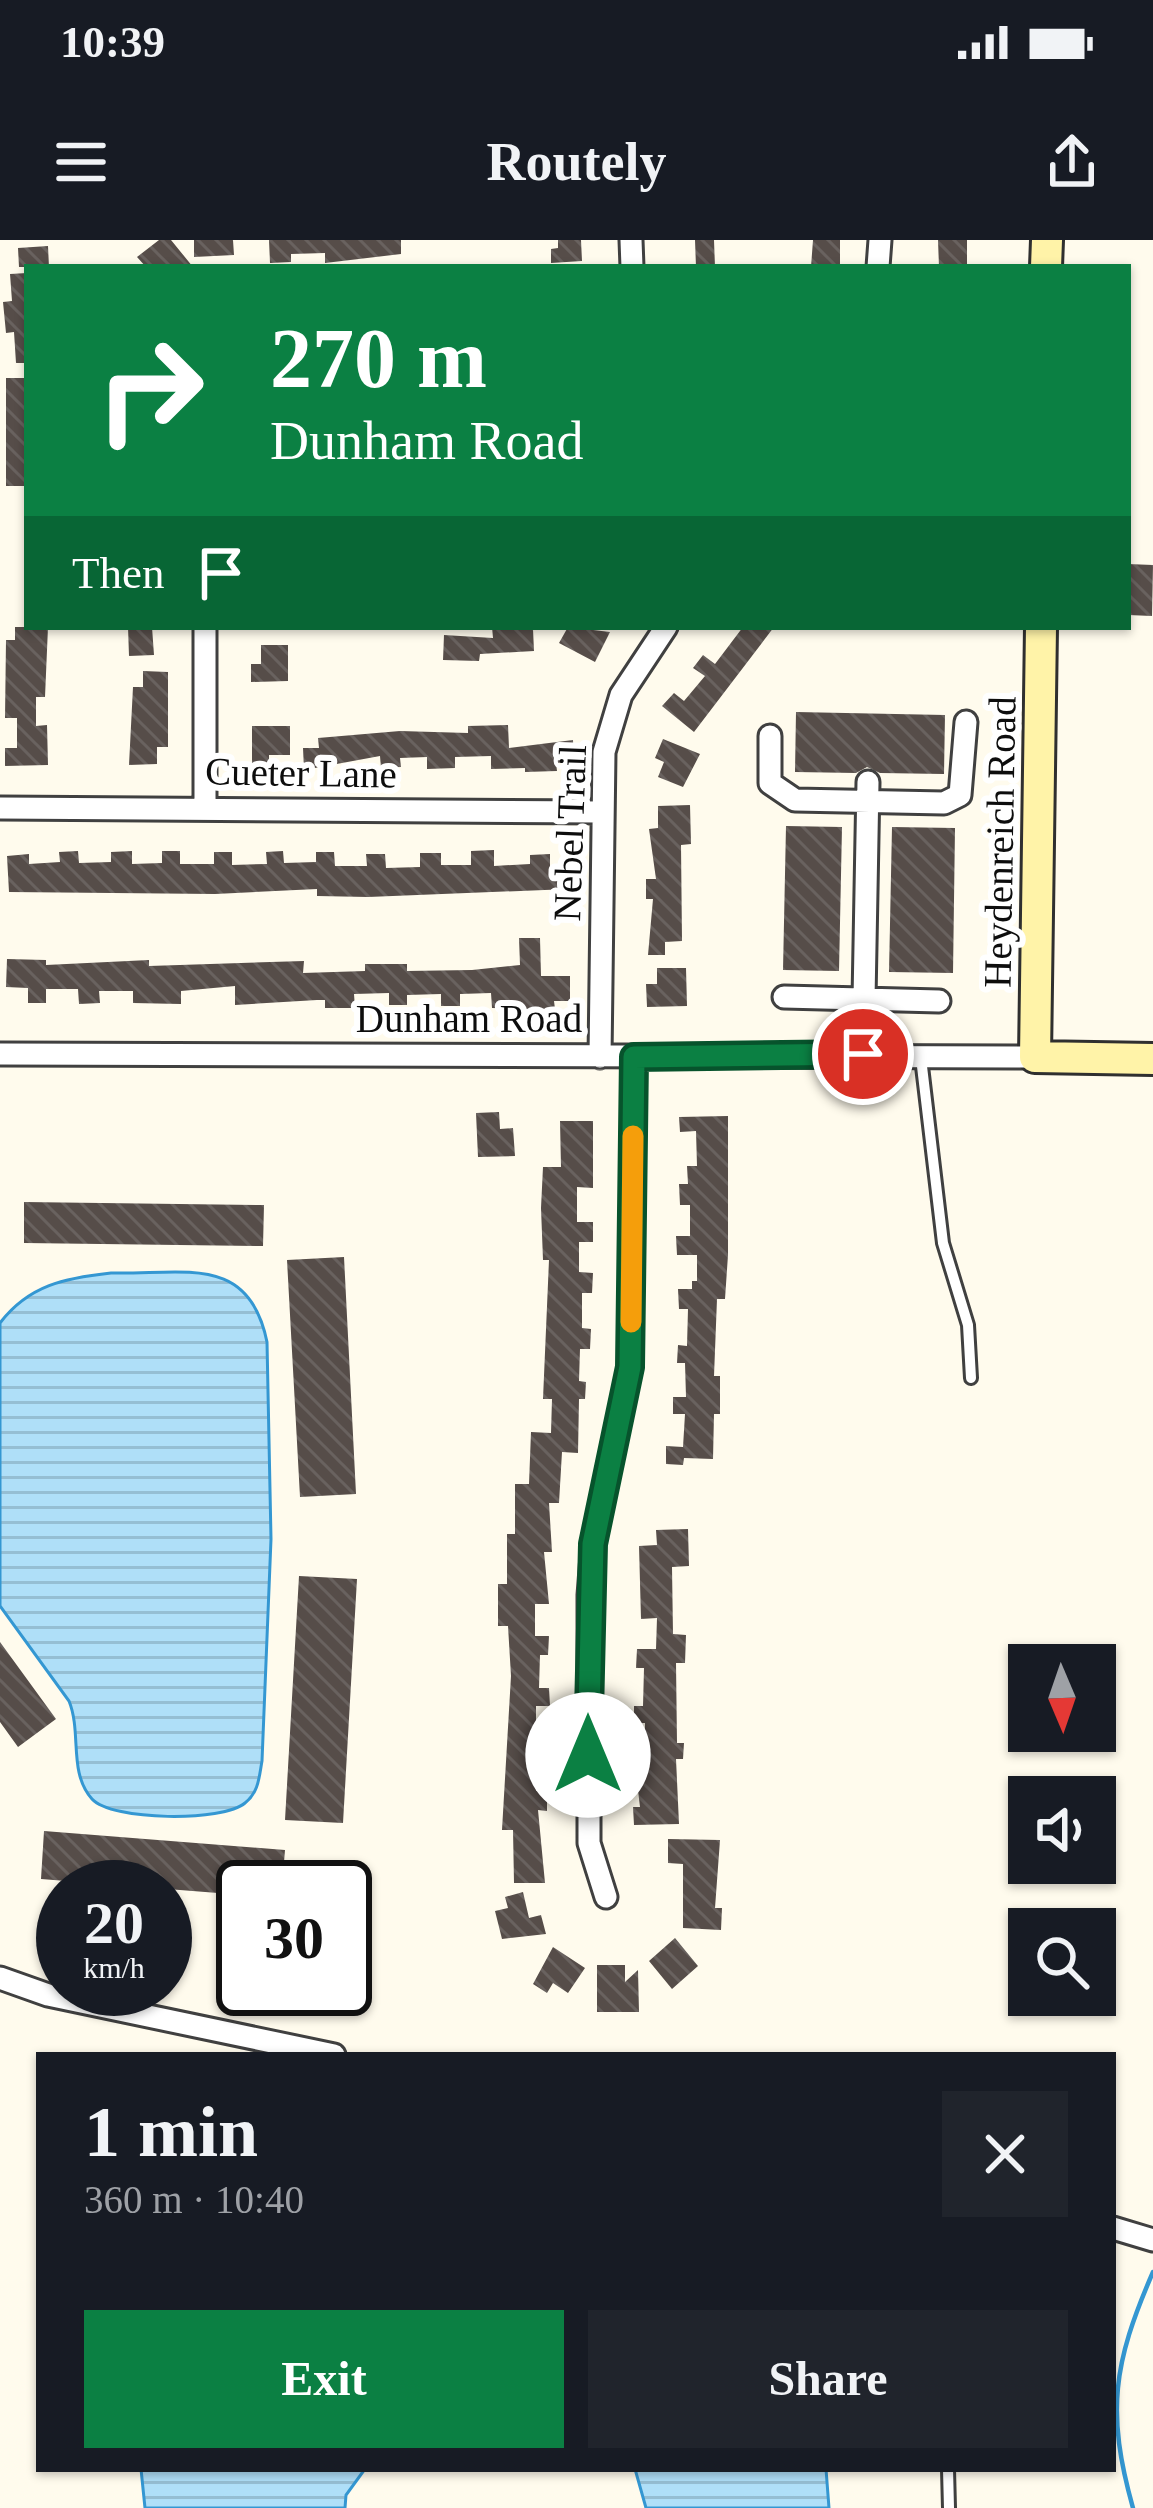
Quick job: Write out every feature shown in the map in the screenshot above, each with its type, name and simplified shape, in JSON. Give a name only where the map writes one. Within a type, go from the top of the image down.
[{"type":"street","points":[[205,630],[205,807]]},
{"type":"street","name":"Nebel Trail","points":[[600,1057],[601,812],[612,717],[629,680],[663,630]]},
{"type":"street","name":"Heydenreich Road","points":[[1035,1057],[1041,630]]},
{"type":"street","points":[[770,736],[770,783],[780,795],[868,791],[944,803],[960,795],[966,722]]},
{"type":"street","points":[[863,1054],[868,791]]},
{"type":"street","name":"Cueter Lane","points":[[0,808],[601,812]]},
{"type":"street","points":[[784,997],[939,1001]]},
{"type":"street","name":"Dunham Road","points":[[0,1054],[863,1054],[1148,1059]]},
{"type":"street","points":[[606,1897],[589,1843],[589,1595],[593,1544],[630,1367],[634,1057]]},
{"type":"street","points":[[0,1978],[65,1999],[320,2052]]},
{"type":"street","points":[[1116,2229],[1152,2239]]},
{"type":"lane","points":[[921,1055],[943,1243],[968,1324],[971,1378]]},
{"type":"lane","points":[[947,2472],[949,2508]]},
{"type":"water","points":[[187,1272],[229,1282],[245,1294],[258,1314],[267,1342],[271,1539],[262,1761],[250,1799],[215,1813],[143,1815],[121,1812],[92,1799],[80,1777],[69,1701],[0,1606],[0,1323],[23,1300],[49,1286],[111,1273]]},
{"type":"water","points":[[141,2472],[363,2472],[346,2495],[345,2508],[145,2508]]},
{"type":"water","points":[[636,2472],[826,2472],[829,2508],[646,2508]]},
{"type":"building","points":[[159,240],[171,240],[191,264],[143,264],[137,257]]},
{"type":"building","points":[[194,240],[233,240],[234,255],[194,257]]},
{"type":"building","points":[[269,240],[401,240],[401,254],[325,263],[325,253],[291,254],[291,262],[270,263]]},
{"type":"building","points":[[558,240],[581,240],[582,261],[551,263],[551,249],[558,248]]},
{"type":"building","points":[[695,240],[714,240],[715,264],[696,264]]},
{"type":"building","points":[[813,240],[840,240],[840,264],[811,264]]},
{"type":"building","points":[[938,240],[967,240],[967,264],[939,264]]},
{"type":"building","points":[[48,246],[49,264],[19,267],[18,248]]},
{"type":"building","points":[[24,273],[24,363],[16,363],[14,332],[6,333],[3,302],[12,301],[10,274]]},
{"type":"building","points":[[6,378],[24,378],[24,486],[6,486]]},
{"type":"building","points":[[1131,564],[1153,565],[1152,616],[1131,615]]},
{"type":"building","points":[[15,627],[48,630],[45,697],[36,697],[36,726],[47,725],[48,765],[5,766],[5,748],[17,748],[17,718],[5,718],[6,640],[15,640]]},
{"type":"building","points":[[128,630],[152,630],[154,655],[129,656]]},
{"type":"building","points":[[492,630],[533,630],[534,651],[480,654],[479,661],[443,660],[444,635],[493,638]]},
{"type":"building","points":[[566,630],[610,632],[595,662],[559,643]]},
{"type":"building","points":[[741,630],[772,630],[694,732],[662,706],[674,693],[684,701],[705,676],[693,668],[703,655],[715,664]]},
{"type":"building","points":[[261,645],[288,645],[288,681],[251,682],[251,664],[261,664]]},
{"type":"building","points":[[143,671],[168,672],[168,747],[157,747],[157,764],[129,765],[133,687],[143,687]]},
{"type":"building","points":[[796,712],[945,715],[944,774],[880,773],[867,767],[856,773],[795,772]]},
{"type":"building","points":[[508,725],[509,748],[573,740],[574,762],[556,763],[557,771],[525,772],[525,768],[491,769],[491,756],[455,757],[455,768],[427,769],[427,757],[400,758],[401,767],[381,768],[380,756],[304,770],[303,748],[319,748],[318,738],[400,731],[468,733],[468,726]]},
{"type":"building","points":[[252,726],[290,726],[290,755],[269,755],[269,768],[252,768]]},
{"type":"building","points":[[663,739],[700,754],[683,787],[658,777],[664,762],[655,758]]},
{"type":"building","points":[[690,805],[691,844],[681,845],[682,941],[665,942],[665,955],[648,955],[653,899],[646,899],[646,879],[656,879],[649,829],[658,828],[658,806]]},
{"type":"building","points":[[786,826],[842,827],[839,971],[783,970]]},
{"type":"building","points":[[892,827],[955,828],[953,973],[889,972]]},
{"type":"building","points":[[494,850],[494,866],[530,864],[530,855],[550,854],[550,867],[569,866],[569,889],[368,897],[317,896],[317,889],[215,894],[9,892],[7,856],[29,854],[29,864],[60,862],[59,852],[78,851],[79,863],[111,862],[111,852],[132,851],[132,864],[162,863],[162,851],[180,851],[180,864],[214,864],[214,852],[232,852],[232,865],[267,864],[266,852],[283,851],[284,863],[316,862],[316,852],[334,852],[335,866],[367,866],[366,854],[385,854],[386,868],[420,867],[420,853],[441,853],[441,865],[471,865],[471,851]]},
{"type":"building","points":[[519,938],[540,938],[541,976],[570,976],[570,1001],[554,1001],[555,1009],[492,1008],[491,993],[460,994],[460,1006],[441,1006],[441,994],[407,995],[407,1005],[389,1005],[389,993],[354,994],[355,1008],[325,1008],[325,1000],[235,1005],[235,986],[181,991],[181,1004],[133,1003],[133,991],[99,991],[100,1003],[79,1004],[78,989],[46,989],[46,1003],[28,1003],[28,988],[6,987],[7,959],[46,960],[46,965],[149,960],[149,966],[304,961],[303,973],[365,971],[365,964],[407,964],[407,971],[472,970],[520,965]]},
{"type":"building","points":[[657,968],[686,968],[687,1006],[647,1007],[646,984],[657,984]]},
{"type":"building","points":[[499,1112],[500,1129],[513,1128],[515,1156],[478,1157],[476,1113]]},
{"type":"building","points":[[728,1116],[728,1255],[725,1299],[717,1299],[714,1376],[720,1376],[720,1414],[714,1414],[713,1459],[684,1458],[683,1465],[666,1464],[666,1446],[683,1447],[685,1414],[673,1414],[673,1397],[686,1397],[685,1363],[677,1363],[678,1345],[687,1346],[688,1309],[679,1309],[678,1289],[692,1289],[692,1281],[697,1281],[697,1255],[677,1255],[676,1236],[690,1236],[690,1205],[680,1205],[679,1184],[688,1184],[687,1166],[697,1166],[696,1131],[680,1132],[679,1117]]},
{"type":"building","points":[[560,1121],[593,1121],[593,1188],[577,1187],[577,1222],[593,1222],[593,1242],[579,1242],[579,1272],[593,1273],[592,1293],[582,1293],[582,1328],[591,1329],[590,1349],[580,1349],[579,1381],[586,1382],[585,1399],[579,1399],[578,1453],[562,1452],[559,1503],[549,1503],[552,1552],[544,1552],[549,1604],[535,1604],[535,1636],[549,1636],[548,1655],[540,1655],[539,1688],[549,1688],[550,1706],[536,1706],[536,1741],[546,1741],[546,1759],[536,1758],[536,1791],[547,1791],[547,1811],[538,1810],[545,1883],[514,1883],[513,1830],[502,1830],[511,1676],[508,1626],[498,1626],[498,1584],[507,1584],[507,1534],[515,1534],[515,1484],[529,1484],[531,1432],[551,1433],[552,1399],[543,1399],[549,1260],[543,1260],[541,1208],[543,1167],[561,1167]]},
{"type":"building","points":[[24,1202],[264,1205],[263,1246],[24,1243]]},
{"type":"building","points":[[344,1257],[356,1494],[300,1497],[287,1260]]},
{"type":"building","points":[[688,1529],[689,1566],[672,1567],[673,1634],[686,1635],[685,1663],[676,1663],[677,1743],[684,1743],[683,1759],[676,1759],[679,1824],[634,1825],[633,1807],[640,1807],[634,1757],[645,1757],[645,1723],[634,1723],[634,1706],[643,1706],[644,1668],[636,1668],[637,1649],[656,1649],[657,1618],[641,1619],[639,1546],[657,1545],[656,1530]]},
{"type":"building","points":[[299,1576],[357,1579],[343,1823],[285,1820]]},
{"type":"building","points":[[0,1642],[56,1719],[18,1747],[0,1722]]},
{"type":"building","points":[[44,1831],[285,1850],[284,1860],[216,1860],[216,1893],[192,1891],[192,1860],[42,1860]]},
{"type":"building","points":[[668,1839],[720,1840],[715,1908],[722,1908],[721,1930],[683,1928],[683,1864],[668,1863]]},
{"type":"building","points":[[523,1892],[529,1918],[541,1915],[546,1934],[502,1939],[495,1911],[508,1908],[505,1897]]},
{"type":"building","points":[[675,1938],[698,1966],[672,1989],[649,1961]]},
{"type":"building","points":[[553,1947],[585,1968],[568,1993],[553,1983],[547,1993],[533,1984]]},
{"type":"building","points":[[597,1965],[625,1965],[625,1982],[638,1970],[639,2012],[597,2012]]},
{"type":"waterway","points":[[1133,2508],[1119,2444],[1118,2388],[1129,2334],[1153,2272]]},
{"type":"slow traffic","points":[[631,1322],[633,1136]]},
{"type":"route","points":[[588,1755],[593,1544],[620,1435],[630,1367],[634,1057],[863,1054]]}]
